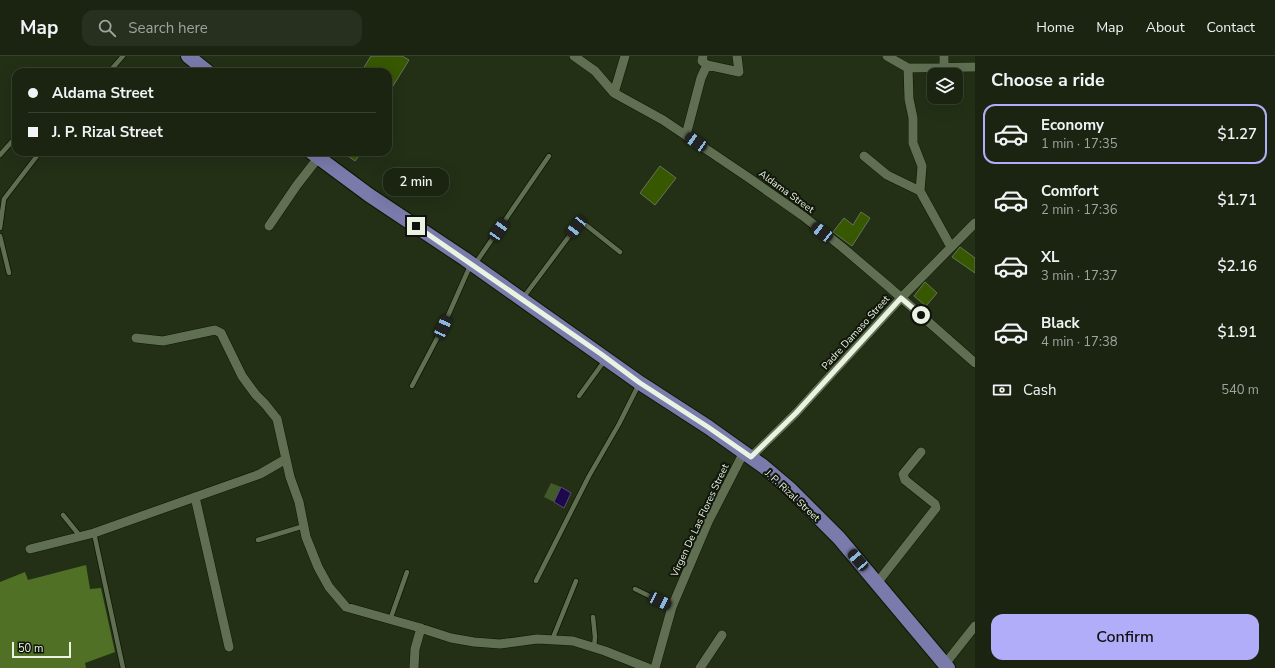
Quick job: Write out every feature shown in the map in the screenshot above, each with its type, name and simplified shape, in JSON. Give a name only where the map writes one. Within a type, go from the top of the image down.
[{"type":"main road","points":[[188,56],[203,68]]},
{"type":"main road","name":"J. P. Rizal Street","points":[[315,156],[369,195],[473,264],[640,383],[748,454],[789,488],[839,538],[947,666]]},
{"type":"street","name":"Aldama Street","points":[[574,56],[595,71],[614,93],[664,120],[803,216],[842,247],[975,362]]},
{"type":"street","points":[[614,93],[625,56]]},
{"type":"street","points":[[703,56],[702,61],[707,65],[739,72],[737,56]]},
{"type":"street","points":[[887,56],[908,68],[975,67]]},
{"type":"street","points":[[944,56],[944,67]]},
{"type":"street","points":[[686,135],[701,78],[707,65]]},
{"type":"street","points":[[908,68],[909,99],[913,118],[914,143],[922,166],[920,191],[951,247]]},
{"type":"street","points":[[269,226],[297,185],[313,156]]},
{"type":"street","points":[[864,156],[887,175],[920,191]]},
{"type":"street","name":"Padre Damaso Street","points":[[748,454],[796,413],[901,298],[975,223]]},
{"type":"street","points":[[136,338],[163,341],[215,330],[222,334],[242,376],[277,419],[290,477],[299,502],[306,537],[318,567],[329,587],[346,607],[421,628],[450,638],[500,644],[537,639],[573,641],[655,667]]},
{"type":"street","points":[[877,583],[936,508],[935,504],[905,480],[903,474],[921,452]]},
{"type":"street","name":"Virgen De Las Flores Street","points":[[655,667],[672,607],[708,522],[748,454]]},
{"type":"street","points":[[30,549],[94,533],[260,474],[286,459]]},
{"type":"street","points":[[195,497],[229,647]]},
{"type":"street","points":[[947,666],[975,626]]},
{"type":"street","points":[[414,668],[415,649],[421,628]]},
{"type":"street","points":[[700,668],[722,635]]},
{"type":"lane","points":[[112,68],[123,56]]},
{"type":"lane","points":[[0,155],[12,142]]},
{"type":"lane","points":[[0,228],[4,199],[37,156]]},
{"type":"lane","points":[[412,386],[443,327],[473,264],[548,156]]},
{"type":"lane","points":[[522,300],[576,227],[582,224],[586,225],[620,252]]},
{"type":"lane","points":[[0,236],[9,273]]},
{"type":"lane","points":[[579,396],[606,359]]},
{"type":"lane","points":[[536,581],[589,476],[619,424],[640,383]]},
{"type":"lane","points":[[63,516],[80,536]]},
{"type":"lane","points":[[258,540],[304,526]]},
{"type":"lane","points":[[94,533],[123,668]]},
{"type":"lane","points":[[390,620],[407,572]]},
{"type":"lane","points":[[552,640],[576,581]]},
{"type":"lane","points":[[635,589],[672,607]]},
{"type":"lane","points":[[593,617],[595,637],[594,648]]},
{"type":"green space","points":[[551,483],[561,487],[554,502],[544,497]]},
{"type":"green space","points":[[86,565],[90,589],[101,588],[115,652],[85,663],[86,668],[0,668],[0,582],[25,572],[28,580]]},
{"type":"shaded area","points":[[561,487],[571,493],[564,508],[554,502]]},
{"type":"building","points":[[371,56],[402,56],[409,60],[392,88],[392,68],[364,68]]},
{"type":"building","points":[[348,156],[359,156],[355,161]]},
{"type":"building","points":[[660,166],[676,178],[655,205],[640,193]]},
{"type":"building","points":[[861,212],[870,218],[852,246],[833,232],[844,218],[853,225]]},
{"type":"building","points":[[960,247],[975,258],[975,273],[952,257]]},
{"type":"building","points":[[925,282],[937,293],[926,306],[914,296]]},
{"type":"route","points":[[416,226],[601,354],[640,383],[751,457],[796,413],[901,298],[921,315]]}]
